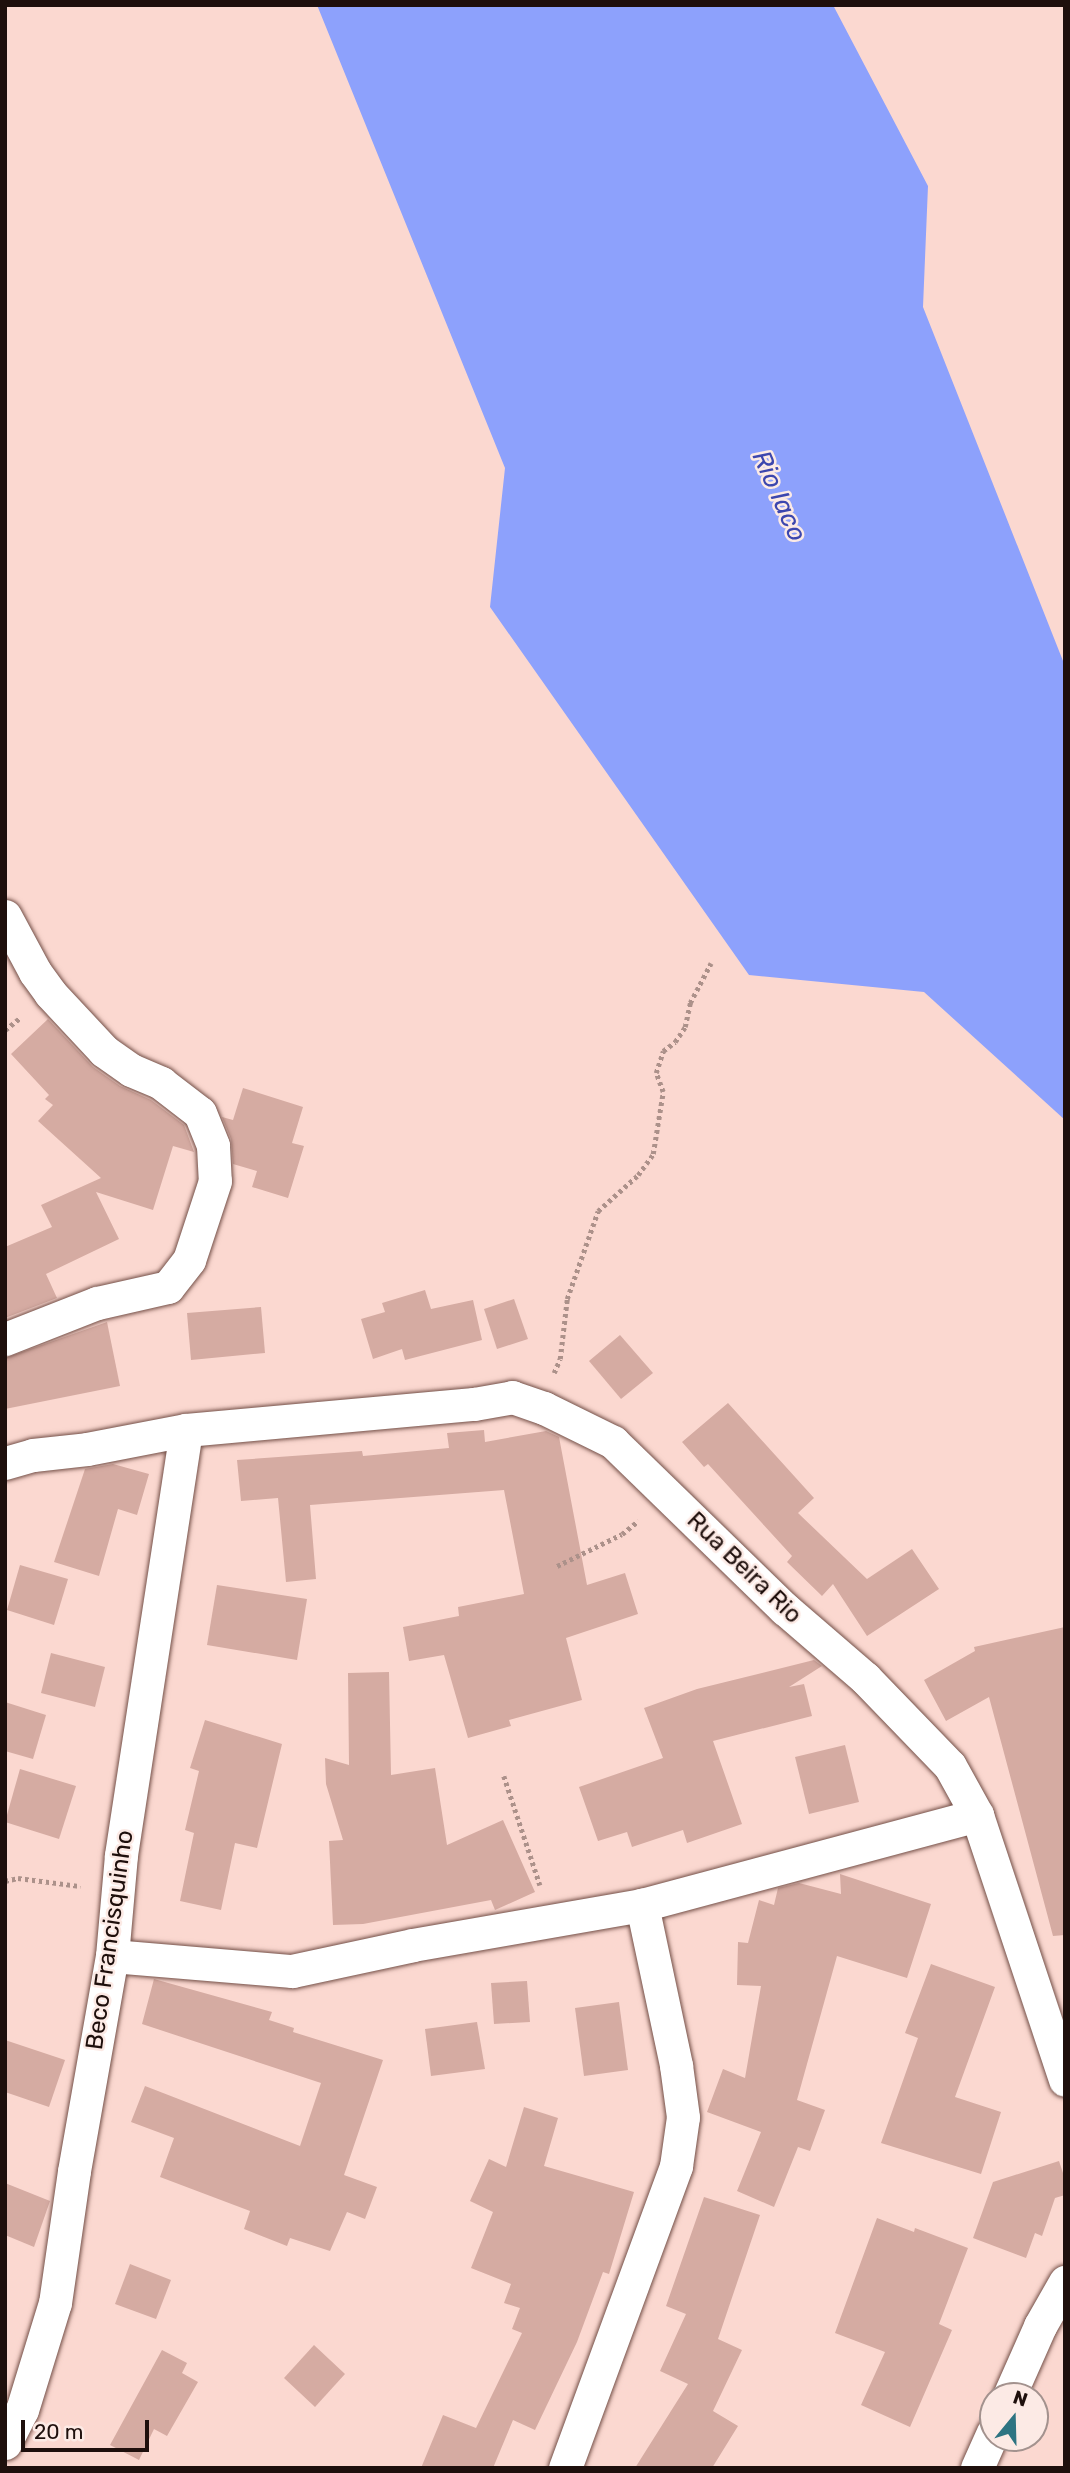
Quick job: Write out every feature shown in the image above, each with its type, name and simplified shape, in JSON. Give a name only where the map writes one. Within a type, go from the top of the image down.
[{"type":"street","points":[[5,916],[35,972],[50,993],[104,1051],[131,1070],[161,1083],[200,1113],[213,1146],[215,1181],[189,1260],[168,1287],[97,1303],[5,1339]]},
{"type":"street","name":"Rua Beira Rio","points":[[5,1463],[33,1454],[87,1449],[186,1430],[474,1405],[512,1396],[540,1406],[613,1442],[907,1721],[950,1766],[978,1815],[1065,2080]]},
{"type":"street","name":"Beco Francisquinho","points":[[5,2443],[22,2410],[55,2302],[74,2171],[113,1956],[115,1905],[186,1430]]},
{"type":"street","points":[[113,1956],[292,1971],[642,1905],[978,1815]]},
{"type":"street","points":[[565,2468],[676,2166],[683,2117],[678,2078],[642,1905]]},
{"type":"street","points":[[1015,2382],[1040,2326],[1065,2282]]},
{"type":"path","points":[[540,1406],[560,1359],[568,1299],[598,1211],[638,1175],[653,1154],[663,1092],[656,1073],[663,1051],[675,1042],[685,1027],[690,1003],[711,963]]},
{"type":"path","points":[[557,1566],[622,1534],[668,1496]]},
{"type":"path","points":[[504,1776],[542,1893],[543,1923]]},
{"type":"path","points":[[5,1881],[18,1878],[71,1883],[103,1895],[115,1905]]},
{"type":"water","name":"Rio Iaco","points":[[317,5],[833,5],[928,186],[923,307],[1065,666],[1065,1120],[924,992],[749,975],[490,607],[505,468]]},
{"type":"building","points":[[48,1019],[93,1067],[120,1086],[151,1100],[184,1125],[194,1152],[173,1146],[153,1210],[96,1192],[119,1239],[46,1274],[57,1298],[5,1318],[5,1247],[52,1227],[41,1205],[101,1178],[38,1121],[53,1105],[45,1099],[49,1095],[11,1054]]},
{"type":"building","points":[[243,1088],[303,1107],[292,1143],[304,1146],[288,1198],[252,1187],[257,1171],[233,1164],[231,1139],[222,1117],[233,1120]]},
{"type":"building","points":[[425,1290],[431,1309],[473,1300],[482,1340],[405,1360],[402,1349],[373,1359],[361,1319],[385,1312],[382,1303]]},
{"type":"building","points":[[514,1299],[528,1339],[497,1349],[484,1309]]},
{"type":"building","points":[[261,1307],[265,1353],[191,1360],[187,1313]]},
{"type":"building","points":[[107,1322],[120,1386],[5,1409],[5,1358]]},
{"type":"building","points":[[620,1335],[653,1373],[621,1399],[589,1361]]},
{"type":"building","points":[[728,1403],[814,1498],[798,1513],[867,1579],[912,1549],[939,1589],[867,1636],[833,1584],[822,1596],[787,1562],[792,1556],[708,1464],[704,1467],[682,1442]]},
{"type":"building","points":[[484,1430],[485,1442],[546,1431],[559,1437],[587,1585],[625,1573],[638,1614],[566,1638],[582,1700],[509,1720],[511,1726],[468,1738],[444,1655],[409,1661],[403,1627],[459,1616],[458,1607],[524,1594],[504,1490],[310,1505],[316,1579],[286,1582],[278,1498],[241,1501],[237,1460],[362,1451],[363,1456],[449,1448],[447,1433]]},
{"type":"building","points":[[113,1464],[149,1474],[137,1515],[118,1509],[99,1576],[54,1562],[85,1469]]},
{"type":"building","points":[[20,1565],[68,1579],[54,1625],[7,1610]]},
{"type":"building","points":[[217,1585],[307,1599],[297,1660],[207,1645]]},
{"type":"building","points":[[1065,1627],[1065,1935],[1053,1936],[989,1697],[946,1721],[924,1680],[975,1651],[974,1647]]},
{"type":"building","points":[[51,1653],[105,1667],[95,1707],[41,1693]]},
{"type":"building","points":[[814,1660],[822,1666],[789,1687],[804,1684],[812,1716],[713,1741],[742,1824],[687,1843],[683,1830],[632,1847],[627,1832],[598,1841],[579,1787],[663,1758],[644,1708],[697,1689]]},
{"type":"building","points":[[389,1672],[391,1775],[435,1768],[447,1845],[503,1820],[535,1892],[495,1910],[491,1900],[363,1924],[333,1925],[329,1841],[343,1840],[326,1784],[325,1758],[349,1765],[348,1673]]},
{"type":"building","points":[[5,1702],[46,1715],[33,1759],[5,1751]]},
{"type":"building","points":[[205,1720],[282,1744],[257,1848],[235,1843],[221,1910],[180,1901],[194,1833],[185,1830],[199,1771],[190,1768]]},
{"type":"building","points":[[845,1745],[859,1802],[809,1814],[795,1757]]},
{"type":"building","points":[[20,1769],[76,1786],[59,1839],[5,1822]]},
{"type":"building","points":[[840,1874],[931,1904],[907,1978],[837,1956],[797,2100],[825,2110],[810,2151],[798,2147],[774,2207],[737,2191],[761,2132],[707,2112],[723,2069],[745,2078],[761,1986],[737,1985],[738,1942],[748,1943],[759,1900],[774,1905],[778,1888],[799,1883],[841,1894]]},
{"type":"building","points":[[931,1964],[995,1987],[955,2097],[1001,2112],[981,2174],[881,2143],[918,2038],[905,2033]]},
{"type":"building","points":[[154,1979],[272,2012],[269,2020],[294,2028],[293,2032],[383,2060],[344,2175],[377,2187],[365,2219],[347,2212],[330,2251],[290,2238],[287,2246],[244,2229],[250,2211],[160,2177],[174,2138],[131,2122],[145,2086],[300,2146],[321,2083],[142,2024]]},
{"type":"building","points":[[527,1981],[530,2022],[494,2024],[491,1983]]},
{"type":"building","points":[[619,2002],[628,2070],[584,2076],[575,2008]]},
{"type":"building","points":[[477,2022],[485,2069],[431,2076],[425,2029]]},
{"type":"building","points":[[5,2040],[65,2060],[49,2107],[5,2092]]},
{"type":"building","points":[[524,2107],[558,2118],[544,2166],[634,2192],[609,2274],[603,2272],[577,2342],[535,2430],[513,2420],[493,2468],[421,2468],[443,2415],[476,2428],[522,2333],[512,2329],[520,2308],[504,2303],[511,2284],[471,2268],[493,2212],[470,2201],[489,2159],[506,2167]]},
{"type":"building","points":[[1059,2161],[1065,2179],[1065,2195],[1055,2198],[1042,2236],[1035,2233],[1026,2258],[973,2238],[993,2182]]},
{"type":"building","points":[[5,2183],[50,2201],[34,2247],[5,2235]]},
{"type":"building","points":[[704,2197],[760,2215],[718,2339],[742,2350],[713,2411],[738,2426],[712,2468],[635,2468],[688,2384],[660,2371],[686,2314],[666,2306]]},
{"type":"building","points":[[877,2218],[914,2232],[915,2228],[968,2248],[939,2324],[952,2330],[910,2427],[861,2405],[885,2352],[835,2333]]},
{"type":"building","points":[[130,2264],[171,2280],[156,2319],[115,2304]]},
{"type":"building","points":[[314,2345],[345,2374],[315,2407],[284,2378]]},
{"type":"building","points":[[162,2350],[187,2363],[182,2373],[198,2382],[167,2436],[154,2429],[139,2460],[110,2445]]}]
